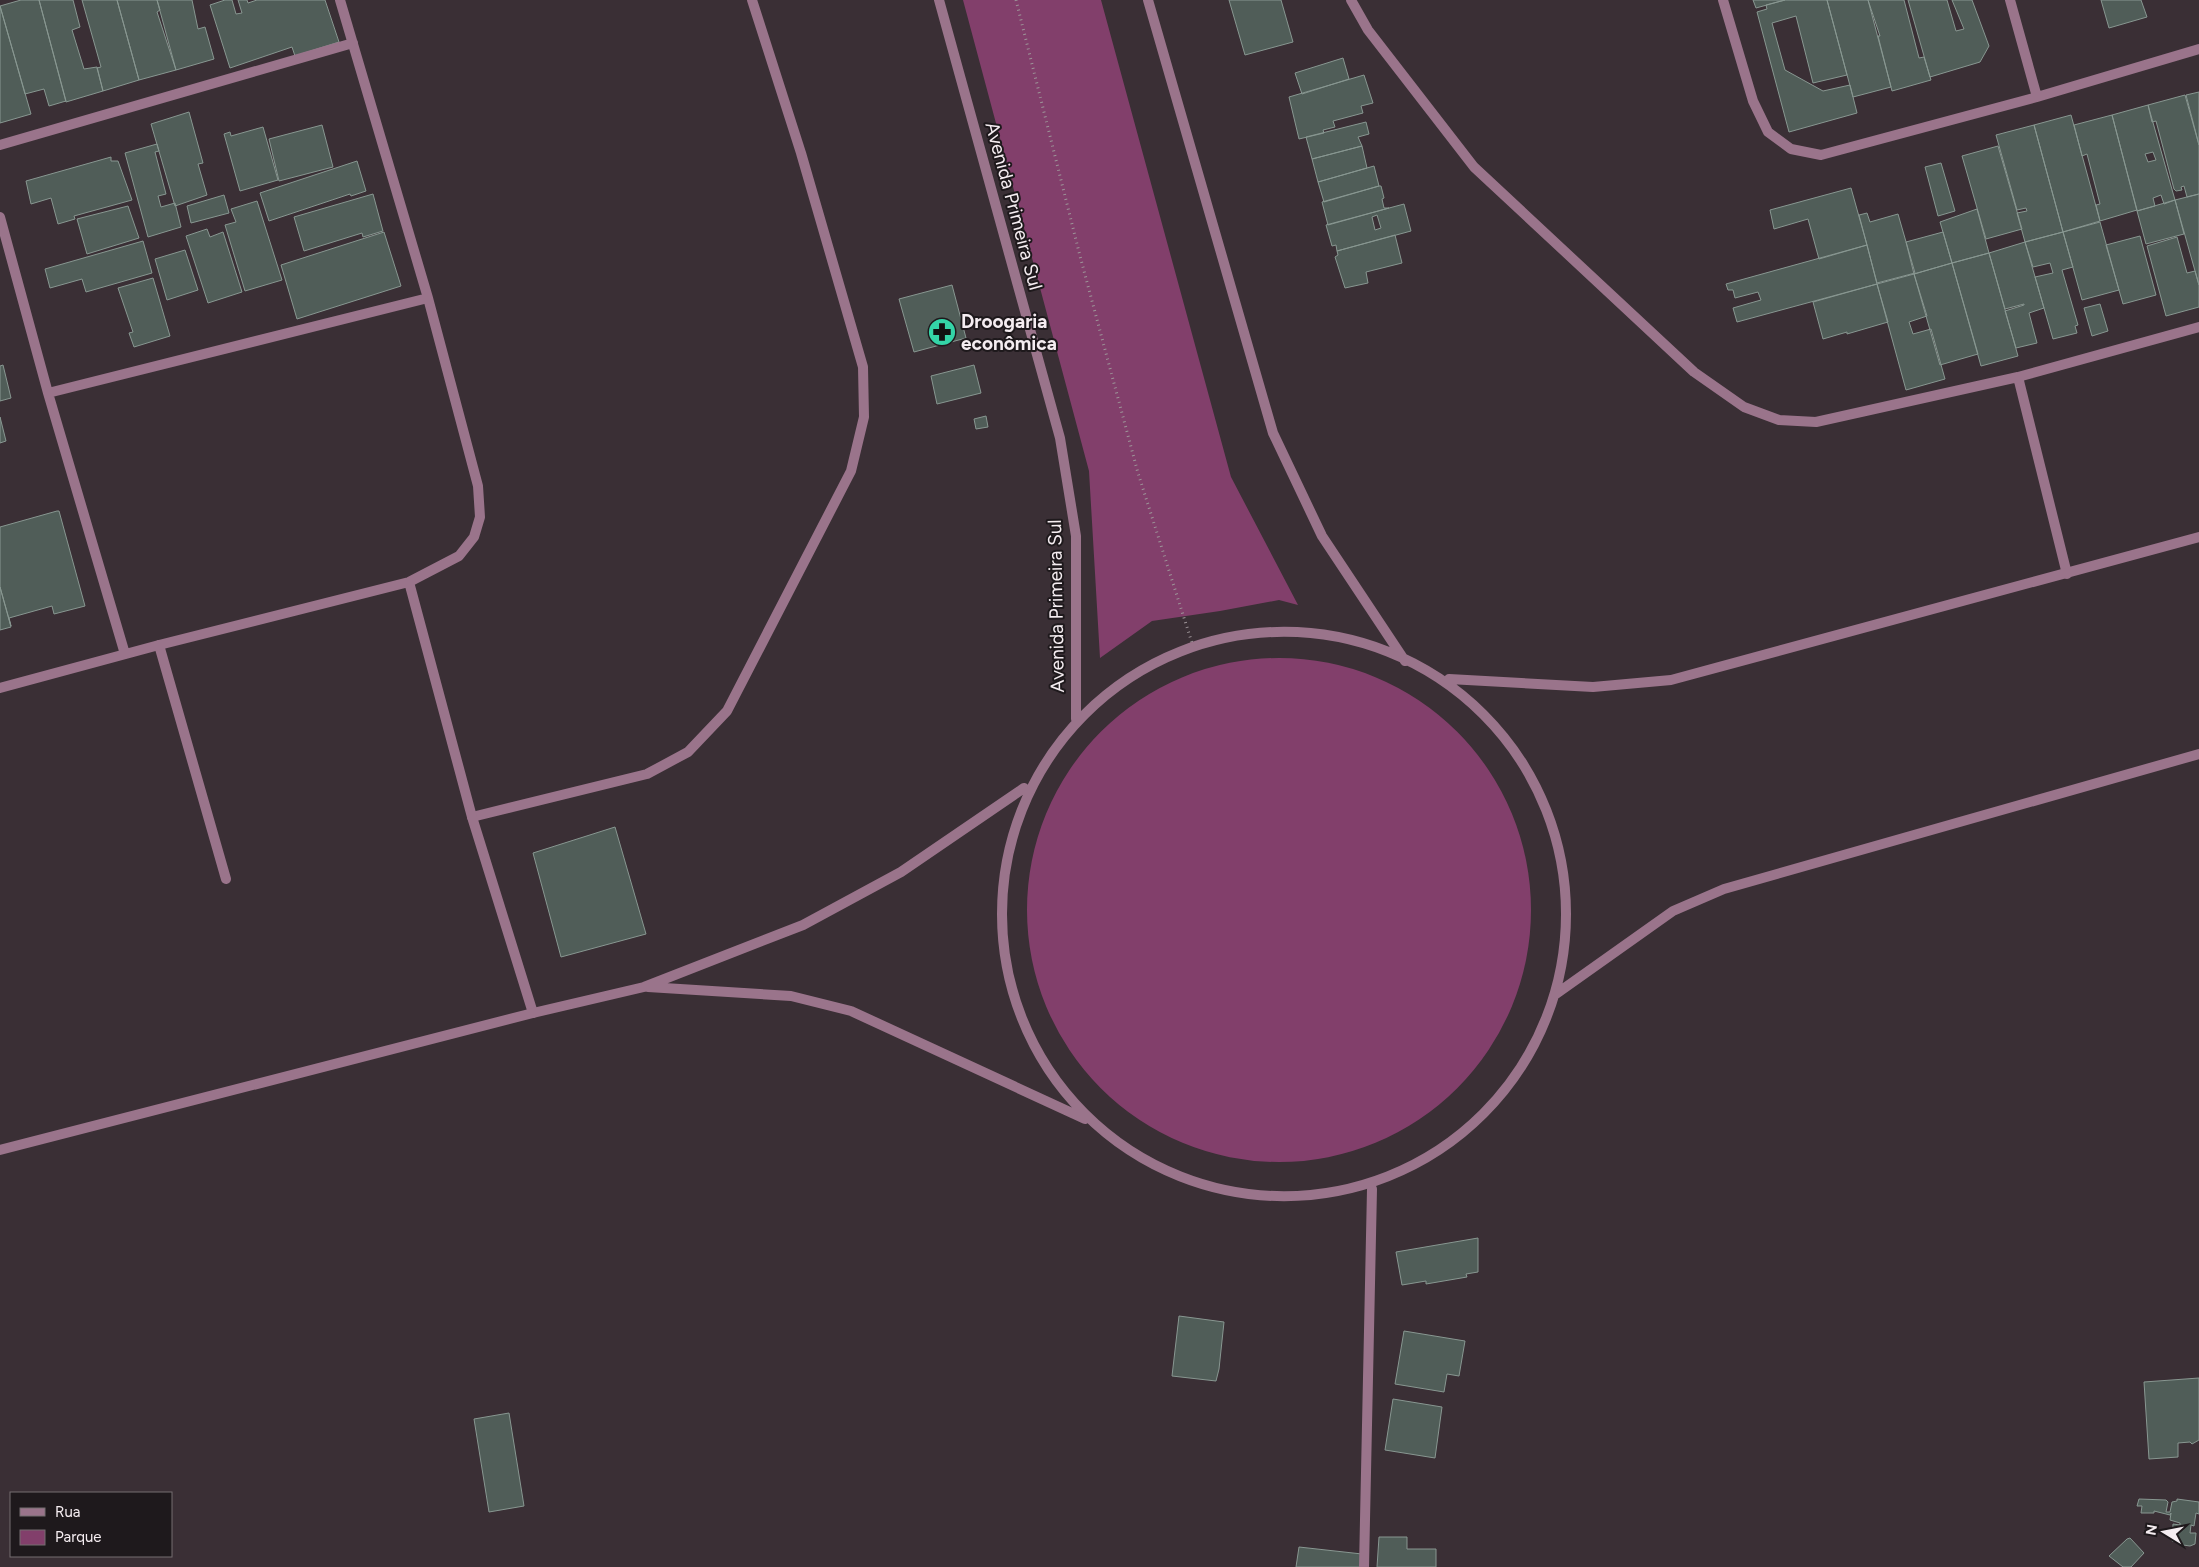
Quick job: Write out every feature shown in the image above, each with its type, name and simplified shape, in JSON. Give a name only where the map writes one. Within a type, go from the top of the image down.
[{"type":"street","points":[[0,688],[159,645],[409,582],[459,556],[474,537],[480,517],[478,486],[428,298],[340,0]]},
{"type":"street","points":[[472,817],[647,774],[688,752],[727,711],[851,471],[864,417],[863,367],[801,153],[752,0]]},
{"type":"street","name":"Avenida Primeira Sul","points":[[939,0],[1060,438],[1076,536],[1076,719]]},
{"type":"street","points":[[1148,0],[1273,433],[1322,536],[1405,661]]},
{"type":"street","points":[[1352,0],[1368,30],[1474,167],[1694,372],[1744,407],[1779,420],[1816,422],[2018,378],[2199,327]]},
{"type":"street","points":[[1723,0],[1753,101],[1768,132],[1791,149],[1821,155],[2037,97],[2199,49]]},
{"type":"street","points":[[2010,0],[2037,97]]},
{"type":"street","points":[[0,145],[353,42]]},
{"type":"street","points":[[0,217],[48,393],[125,654]]},
{"type":"street","points":[[48,393],[428,298]]},
{"type":"street","points":[[2018,378],[2067,574]]},
{"type":"street","points":[[0,1150],[533,1013],[644,987],[803,925],[901,872],[1024,788],[1032,780],[1076,719],[1129,674],[1192,643],[1279,628],[1405,661],[1448,679],[1593,687],[1671,680],[2199,537]]},
{"type":"street","points":[[409,582],[472,817],[533,1013]]},
{"type":"street","points":[[159,645],[226,879]]},
{"type":"street","points":[[644,987],[791,996],[851,1011],[1086,1120],[1166,1174],[1260,1198],[1372,1189],[1444,1149],[1513,1081],[1556,994],[1568,910],[1554,827],[1518,752],[1448,679]]},
{"type":"street","points":[[1556,994],[1673,911],[1724,889],[2199,754]]},
{"type":"street","points":[[1024,788],[1001,948],[1029,1041],[1086,1120]]},
{"type":"street","points":[[1364,1567],[1372,1189]]},
{"type":"path","points":[[1016,0],[1080,256],[1138,474],[1192,643]]},
{"type":"green space","points":[[963,0],[1101,0],[1231,477],[1298,605],[1279,600],[1152,621],[1100,658],[1089,471]]},
{"type":"green space","points":[[1279,658],[1304,659],[1328,663],[1375,677],[1419,700],[1457,732],[1489,770],[1512,814],[1526,861],[1530,885],[1530,935],[1526,959],[1512,1006],[1489,1050],[1457,1088],[1419,1120],[1375,1143],[1328,1157],[1304,1161],[1279,1162],[1254,1161],[1230,1157],[1183,1143],[1139,1120],[1101,1088],[1069,1050],[1046,1006],[1032,959],[1028,935],[1027,910],[1028,885],[1032,861],[1046,814],[1069,770],[1101,732],[1139,700],[1183,677],[1230,663],[1254,659]]},
{"type":"building","points":[[21,0],[39,0],[66,101],[49,106],[44,89],[25,94],[0,6]]},
{"type":"building","points":[[39,0],[73,0],[80,27],[72,30],[84,69],[97,67],[103,91],[66,102]]},
{"type":"building","points":[[82,0],[117,0],[139,80],[103,91],[97,68],[101,67]]},
{"type":"building","points":[[117,0],[157,0],[160,10],[157,12],[176,70],[139,80]]},
{"type":"building","points":[[157,0],[192,0],[198,29],[205,27],[214,59],[176,70]]},
{"type":"building","points":[[225,0],[232,0],[236,14],[242,13],[238,0],[247,0],[248,3],[257,0],[325,0],[339,42],[295,56],[292,47],[230,68],[210,5]]},
{"type":"building","points":[[1229,0],[1281,0],[1293,42],[1245,55]]},
{"type":"building","points":[[1753,0],[1785,0],[1756,8]]},
{"type":"building","points":[[1785,0],[1827,0],[1847,75],[1813,83],[1796,16],[1772,23],[1785,70],[1823,91],[1850,85],[1857,113],[1789,132],[1757,12],[1767,9],[1766,5]]},
{"type":"building","points":[[1827,0],[1868,0],[1891,87],[1853,97]]},
{"type":"building","points":[[1868,0],[1904,0],[1919,58],[1924,57],[1931,80],[1892,91],[1878,36],[1880,36]]},
{"type":"building","points":[[1908,0],[1947,0],[1956,31],[1964,29],[1952,0],[1972,0],[1989,46],[1980,62],[1930,77]]},
{"type":"building","points":[[2101,0],[2141,0],[2147,17],[2109,28]]},
{"type":"building","points":[[0,6],[31,114],[0,123]]},
{"type":"building","points":[[1343,58],[1349,79],[1302,94],[1295,73]]},
{"type":"building","points":[[1364,75],[1373,103],[1361,106],[1363,113],[1333,121],[1335,127],[1323,130],[1324,133],[1299,139],[1289,97]]},
{"type":"building","points":[[2199,92],[2199,145],[2186,95]]},
{"type":"building","points":[[2185,95],[2199,145],[2199,194],[2187,197],[2184,186],[2181,187],[2182,190],[2176,191],[2174,189],[2156,121],[2152,122],[2148,105]]},
{"type":"building","points":[[2148,105],[2175,200],[2164,204],[2161,195],[2153,198],[2155,206],[2137,211],[2112,115]],"holes":[[[2153,152],[2156,160],[2148,162],[2145,154]]]},
{"type":"building","points":[[189,112],[203,163],[198,164],[207,195],[175,206],[151,124]]},
{"type":"building","points":[[2071,115],[2100,221],[2063,232],[2034,125]]},
{"type":"building","points":[[2112,115],[2137,210],[2100,221],[2096,205],[2100,204],[2087,154],[2082,156],[2074,125]]},
{"type":"building","points":[[1366,122],[1369,134],[1358,137],[1362,146],[1312,159],[1306,137]]},
{"type":"building","points":[[322,125],[333,167],[279,181],[269,139]]},
{"type":"building","points":[[2034,125],[2063,232],[2025,242],[2017,213],[2027,211],[2026,208],[2017,210],[1996,135]]},
{"type":"building","points":[[263,127],[278,180],[240,191],[224,134],[230,132],[231,136]]},
{"type":"building","points":[[157,144],[159,151],[155,152],[166,194],[158,196],[161,207],[175,203],[181,227],[148,237],[125,153]]},
{"type":"building","points":[[1362,146],[1367,168],[1318,182],[1312,159]]},
{"type":"building","points":[[1998,146],[2022,229],[1986,239],[1962,156]]},
{"type":"building","points":[[111,157],[111,161],[118,161],[132,200],[74,216],[75,219],[58,224],[51,198],[31,204],[26,181]]},
{"type":"building","points":[[357,161],[366,191],[351,196],[350,194],[269,221],[260,193]]},
{"type":"building","points":[[1941,163],[1955,211],[1938,216],[1925,167]]},
{"type":"building","points":[[1374,166],[1379,186],[1324,202],[1318,182]]},
{"type":"building","points":[[1381,186],[1384,198],[1382,199],[1384,208],[1389,208],[1328,225],[1322,202]]},
{"type":"building","points":[[1851,188],[1867,245],[1819,259],[1808,219],[1774,229],[1770,210]]},
{"type":"building","points":[[373,194],[383,231],[363,237],[362,233],[304,251],[294,217]]},
{"type":"building","points":[[2199,194],[2199,285],[2175,200]]},
{"type":"building","points":[[224,195],[229,213],[191,223],[187,206]]},
{"type":"building","points":[[2175,200],[2184,234],[2146,244],[2137,211]]},
{"type":"building","points":[[257,201],[282,280],[245,291],[225,225],[236,222],[231,209]]},
{"type":"building","points":[[1404,204],[1411,231],[1337,251],[1336,245],[1332,246],[1326,225]],"holes":[[[1377,215],[1381,228],[1375,230],[1372,217]]]},
{"type":"building","points":[[128,206],[139,238],[87,254],[77,219]]},
{"type":"building","points":[[1977,209],[1989,253],[1952,263],[1940,222]]},
{"type":"building","points":[[1867,213],[1870,222],[1898,214],[1915,273],[1877,283],[1859,215]]},
{"type":"building","points":[[2100,222],[2119,290],[2082,300],[2063,232]]},
{"type":"building","points":[[207,229],[210,237],[223,232],[242,292],[208,303],[186,236]]},
{"type":"building","points":[[384,232],[401,286],[297,319],[281,265]]},
{"type":"building","points":[[1943,232],[1952,263],[1914,274],[1906,242]]},
{"type":"building","points":[[2063,232],[2073,267],[2062,270],[2078,325],[2075,326],[2077,333],[2053,339],[2035,277],[2053,273],[2050,263],[2033,267],[2025,242]]},
{"type":"building","points":[[1395,235],[1402,263],[1366,272],[1368,283],[1345,288],[1335,257],[1338,255],[1337,251]]},
{"type":"building","points":[[2140,236],[2156,295],[2123,304],[2106,245]]},
{"type":"building","points":[[2177,237],[2187,273],[2195,271],[2199,285],[2199,307],[2166,316],[2147,246]]},
{"type":"building","points":[[143,241],[152,273],[86,292],[82,279],[50,288],[45,269]]},
{"type":"building","points":[[2025,242],[2044,308],[2029,313],[2037,343],[2016,348],[2005,311],[2024,304],[2005,309],[1989,253]]},
{"type":"building","points":[[1867,245],[1877,284],[1737,322],[1733,308],[1761,300],[1758,292],[1735,298],[1733,290],[1728,290],[1726,284]]},
{"type":"building","points":[[185,250],[198,290],[167,300],[155,259]]},
{"type":"building","points":[[1989,253],[2018,356],[1981,366],[1952,263]]},
{"type":"building","points":[[1952,263],[1978,354],[1940,365],[1914,274]]},
{"type":"building","points":[[1914,274],[1927,316],[1909,322],[1913,334],[1931,329],[1945,379],[1906,390],[1877,284]]},
{"type":"building","points":[[153,278],[170,336],[134,347],[129,333],[133,332],[118,288]]},
{"type":"building","points":[[1877,284],[1888,322],[1823,339],[1813,302]]},
{"type":"building","points":[[952,285],[966,338],[914,352],[899,299]]},
{"type":"building","points":[[2100,304],[2108,331],[2092,336],[2084,308]]},
{"type":"building","points":[[3,365],[11,398],[0,401],[0,366]]},
{"type":"building","points":[[974,365],[981,393],[937,404],[931,376]]},
{"type":"building","points":[[986,416],[988,427],[976,429],[974,419]]},
{"type":"building","points":[[0,417],[6,441],[0,443]]},
{"type":"building","points":[[59,511],[85,606],[54,614],[52,606],[9,618],[11,626],[0,587],[0,527]]},
{"type":"building","points":[[0,587],[11,627],[0,630]]},
{"type":"building","points":[[615,827],[646,934],[561,957],[533,853]]},
{"type":"building","points":[[1478,1238],[1478,1272],[1466,1274],[1467,1277],[1426,1284],[1426,1281],[1402,1285],[1396,1252]]},
{"type":"building","points":[[1179,1316],[1224,1322],[1216,1381],[1172,1376]]},
{"type":"building","points":[[1404,1331],[1465,1341],[1459,1376],[1447,1374],[1444,1392],[1395,1384]]},
{"type":"building","points":[[2199,1378],[2199,1440],[2192,1444],[2190,1442],[2178,1443],[2178,1457],[2149,1459],[2144,1382]]},
{"type":"building","points":[[1393,1399],[1442,1407],[1435,1458],[1385,1450]]},
{"type":"building","points":[[509,1413],[524,1506],[489,1512],[474,1419]]},
{"type":"building","points":[[2139,1499],[2166,1500],[2168,1502],[2166,1512],[2170,1512],[2172,1502],[2177,1501],[2177,1499],[2199,1502],[2199,1514],[2196,1513],[2194,1526],[2191,1525],[2190,1533],[2196,1533],[2195,1544],[2190,1546],[2172,1541],[2173,1524],[2180,1525],[2180,1523],[2170,1520],[2171,1513],[2170,1515],[2154,1511],[2154,1513],[2141,1513],[2142,1506],[2137,1506]]},
{"type":"building","points":[[1379,1537],[1407,1537],[1407,1549],[1436,1549],[1436,1567],[1377,1567]]},
{"type":"building","points":[[2130,1538],[2144,1553],[2131,1567],[2123,1567],[2109,1556]]},
{"type":"building","points":[[1299,1547],[1362,1554],[1360,1567],[1296,1567]]},
{"type":"place","name":"Droogaria econômica","points":[[942,332]]}]
